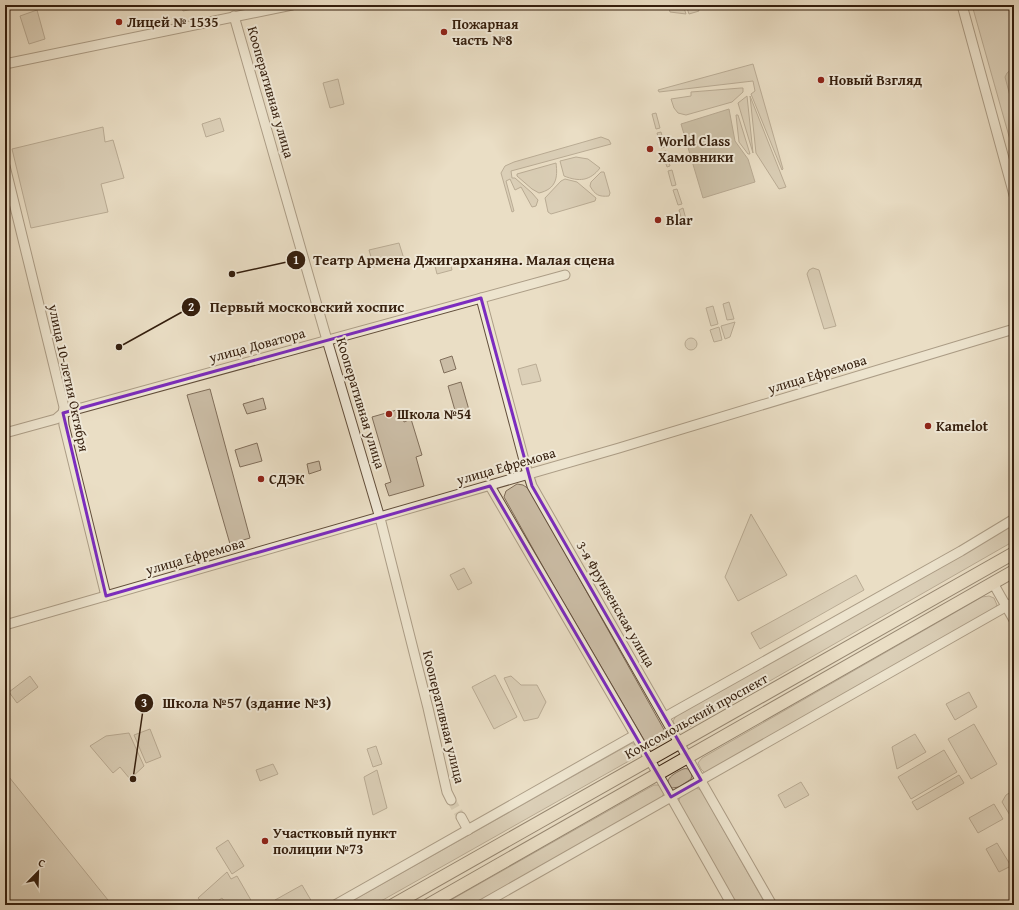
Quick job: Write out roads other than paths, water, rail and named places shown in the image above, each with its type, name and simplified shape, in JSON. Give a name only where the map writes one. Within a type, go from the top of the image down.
[{"type":"main road","name":"Комсомольский проспект","points":[[393,905],[1014,552]]},
{"type":"main road","points":[[428,905],[1014,571]]},
{"type":"street","points":[[5,64],[292,5]]},
{"type":"street","points":[[962,5],[1014,195]]},
{"type":"street","name":"Кооперативная улица","points":[[234,16],[380,518],[428,708],[447,792],[451,800]]},
{"type":"street","name":"улица 10-летия Октября","points":[[5,166],[64,407],[63,413],[68,441],[106,596]]},
{"type":"street","name":"улица Доватора","points":[[5,433],[56,419],[63,413],[565,275]]},
{"type":"street","name":"3-я Фрунзенская улица","points":[[481,298],[532,486],[772,905]]},
{"type":"street","name":"улица Ефремова","points":[[5,625],[528,475],[1014,329]]},
{"type":"street","points":[[490,486],[658,774],[732,905]]},
{"type":"street","name":"Комсомольский проспект","points":[[665,717],[961,551],[1014,519]]},
{"type":"street","points":[[993,583],[1010,604],[1014,620]]},
{"type":"street","points":[[481,905],[1010,604]]},
{"type":"street","name":"Комсомольский проспект","points":[[335,905],[635,736]]},
{"type":"street","points":[[461,817],[468,830]]},
{"type":"tunnel","points":[[451,800],[461,817]]},
{"type":"place","name":"Лицей № 1535","points":[[119,22]]},
{"type":"place","name":"Пожарная часть №8","points":[[444,32]]},
{"type":"place","name":"Новый Взгляд","points":[[821,80]]},
{"type":"place","name":"World Class Хамовники","points":[[650,149]]},
{"type":"place","name":"Blar","points":[[658,220]]},
{"type":"place","name":"Театр Армена Джигарханяна. Малая сцена","points":[[232,274]]},
{"type":"place","name":"Первый московский хоспис","points":[[119,347]]},
{"type":"place","name":"Школа №54","points":[[389,414]]},
{"type":"place","name":"Kamelot","points":[[928,426]]},
{"type":"place","name":"СДЭК","points":[[261,479]]},
{"type":"place","name":"Школа №57 (здание №3)","points":[[133,779]]},
{"type":"place","name":"Участковый пункт полиции №73","points":[[265,841]]}]
